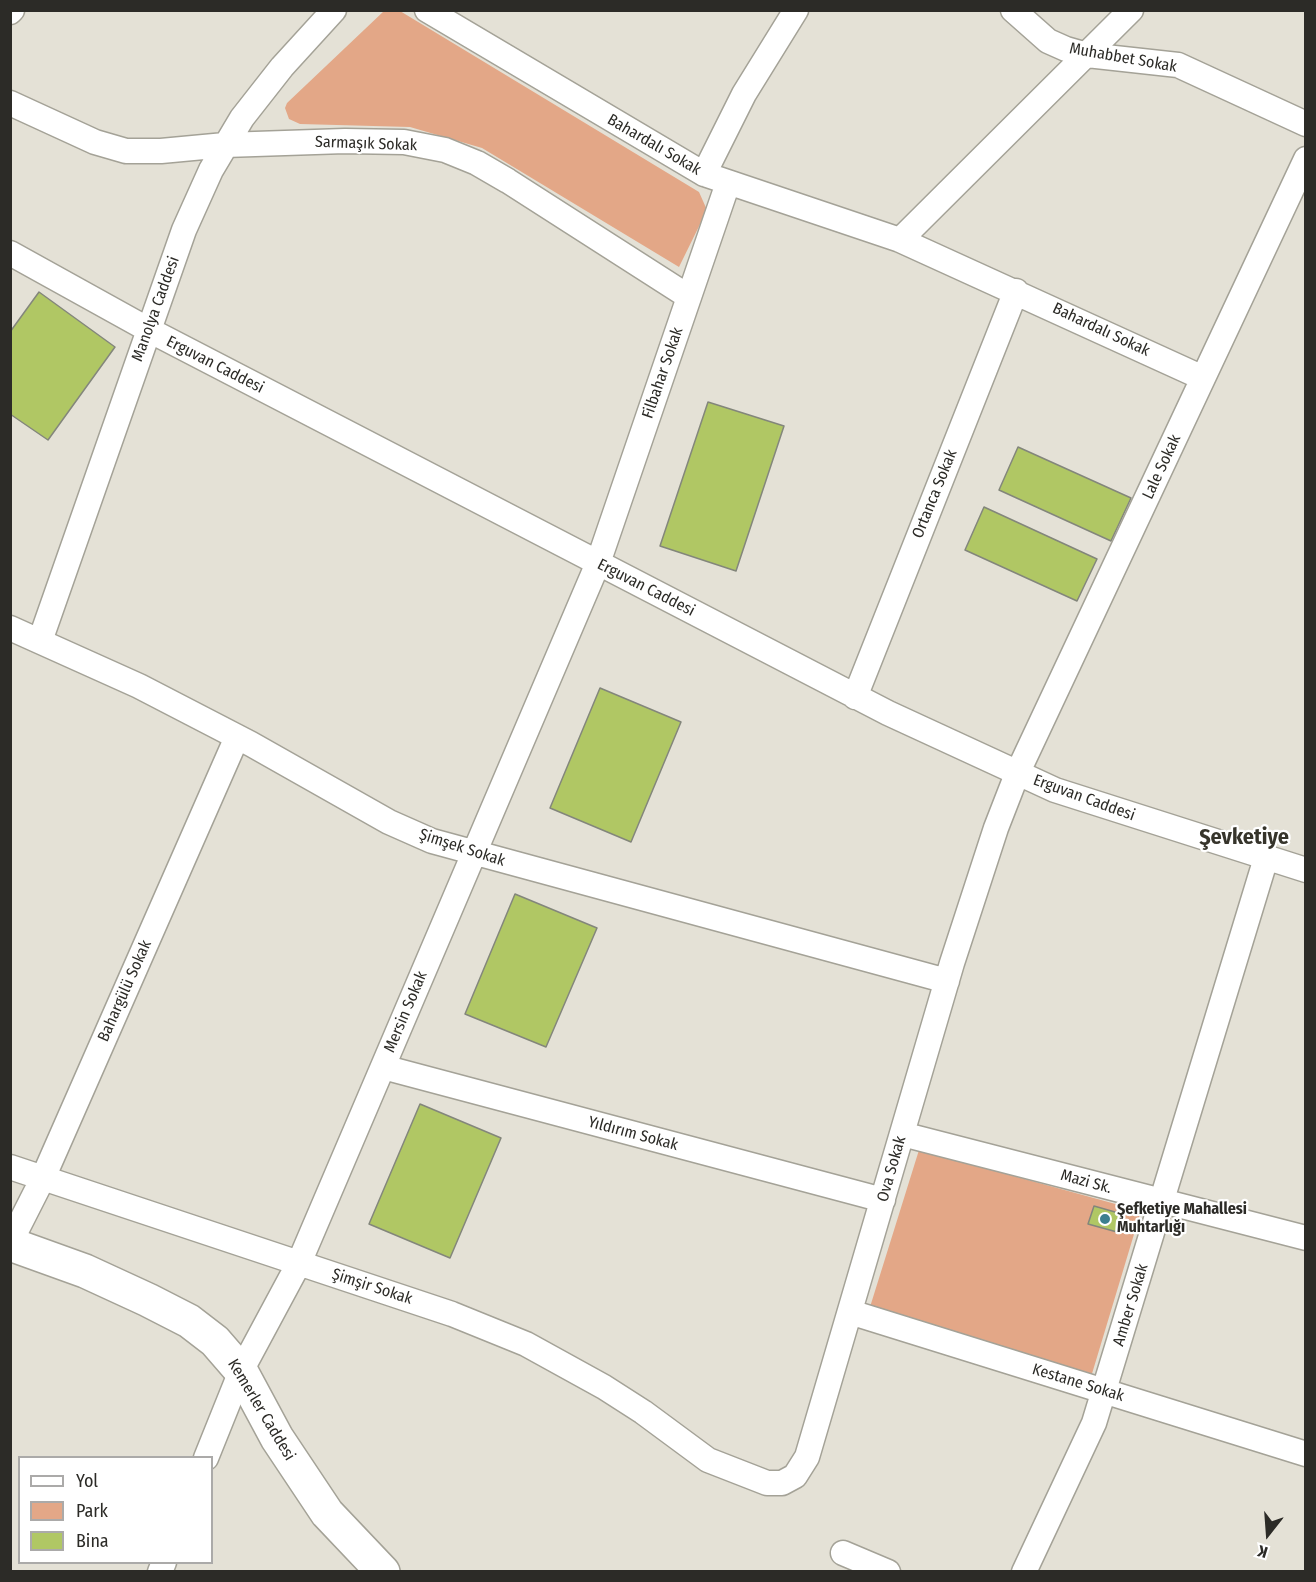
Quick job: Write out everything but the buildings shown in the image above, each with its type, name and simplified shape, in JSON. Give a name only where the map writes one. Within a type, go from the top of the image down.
[{"type":"street","name":"Manolya Caddesi","points":[[40,641],[184,230],[211,170],[242,118],[282,67],[334,10]]},
{"type":"street","name":"Bahardalı Sokak","points":[[427,10],[704,174],[900,240],[1203,378]]},
{"type":"street","points":[[704,174],[744,94],[796,10]]},
{"type":"street","name":"Muhabbet Sokak","points":[[1013,10],[1048,41],[1087,55],[1178,65],[1305,124]]},
{"type":"street","points":[[900,240],[1131,10]]},
{"type":"street","name":"Sarmaşık Sokak","points":[[10,103],[95,142],[126,151],[345,141],[404,142],[445,150],[477,163],[508,181],[689,297]]},
{"type":"street","name":"Lale Sokak","points":[[1017,774],[1305,159]]},
{"type":"street","name":"Filbahar Sokak","points":[[598,563],[728,183]]},
{"type":"street","name":"Erguvan Caddesi","points":[[10,253],[148,330],[855,697],[1017,774],[1105,808],[1305,870]]},
{"type":"street","name":"Ortanca Sokak","points":[[855,697],[1016,291]]},
{"type":"street","name":"Mersin Sokak","points":[[207,1456],[241,1371],[299,1263],[598,563]]},
{"type":"street","name":"Şimşek Sokak","points":[[10,628],[139,686],[237,736],[389,822],[432,840],[947,981]]},
{"type":"street","name":"Bahargülü Sokak","points":[[10,1243],[43,1178],[237,736]]},
{"type":"street","name":"Ova Sokak","points":[[708,1460],[767,1483],[782,1483],[795,1476],[807,1457],[947,981],[996,828],[1017,774]]},
{"type":"street","name":"Amber Sokak","points":[[1024,1572],[1082,1450],[1105,1391],[1266,858]]},
{"type":"street","name":"Yıldırım Sokak","points":[[383,1067],[883,1200]]},
{"type":"street","name":"Mazi Sk.","points":[[902,1134],[1305,1238]]},
{"type":"street","name":"Şimşir Sokak","points":[[10,1167],[452,1314],[526,1344],[623,1399],[708,1460]]},
{"type":"street","name":"Kemerler Caddesi","points":[[10,1243],[85,1271],[189,1321],[215,1341],[241,1371],[282,1446],[327,1513],[383,1572]]},
{"type":"street","name":"Kestane Sokak","points":[[850,1312],[1305,1454]]},
{"type":"street","points":[[843,1553],[888,1572]]},
{"type":"green space","points":[[384,11],[400,11],[699,192],[707,210],[679,267],[482,148],[410,127],[300,124],[289,119],[285,108],[287,103]]},
{"type":"green space","points":[[919,1150],[1141,1211],[1091,1377],[870,1307]]},
{"type":"place","name":"Şefketiye Mahallesi Muhtarlığı","points":[[1105,1219]]},
{"type":"district","name":"Şevketiye","points":[[1244,838]]}]
